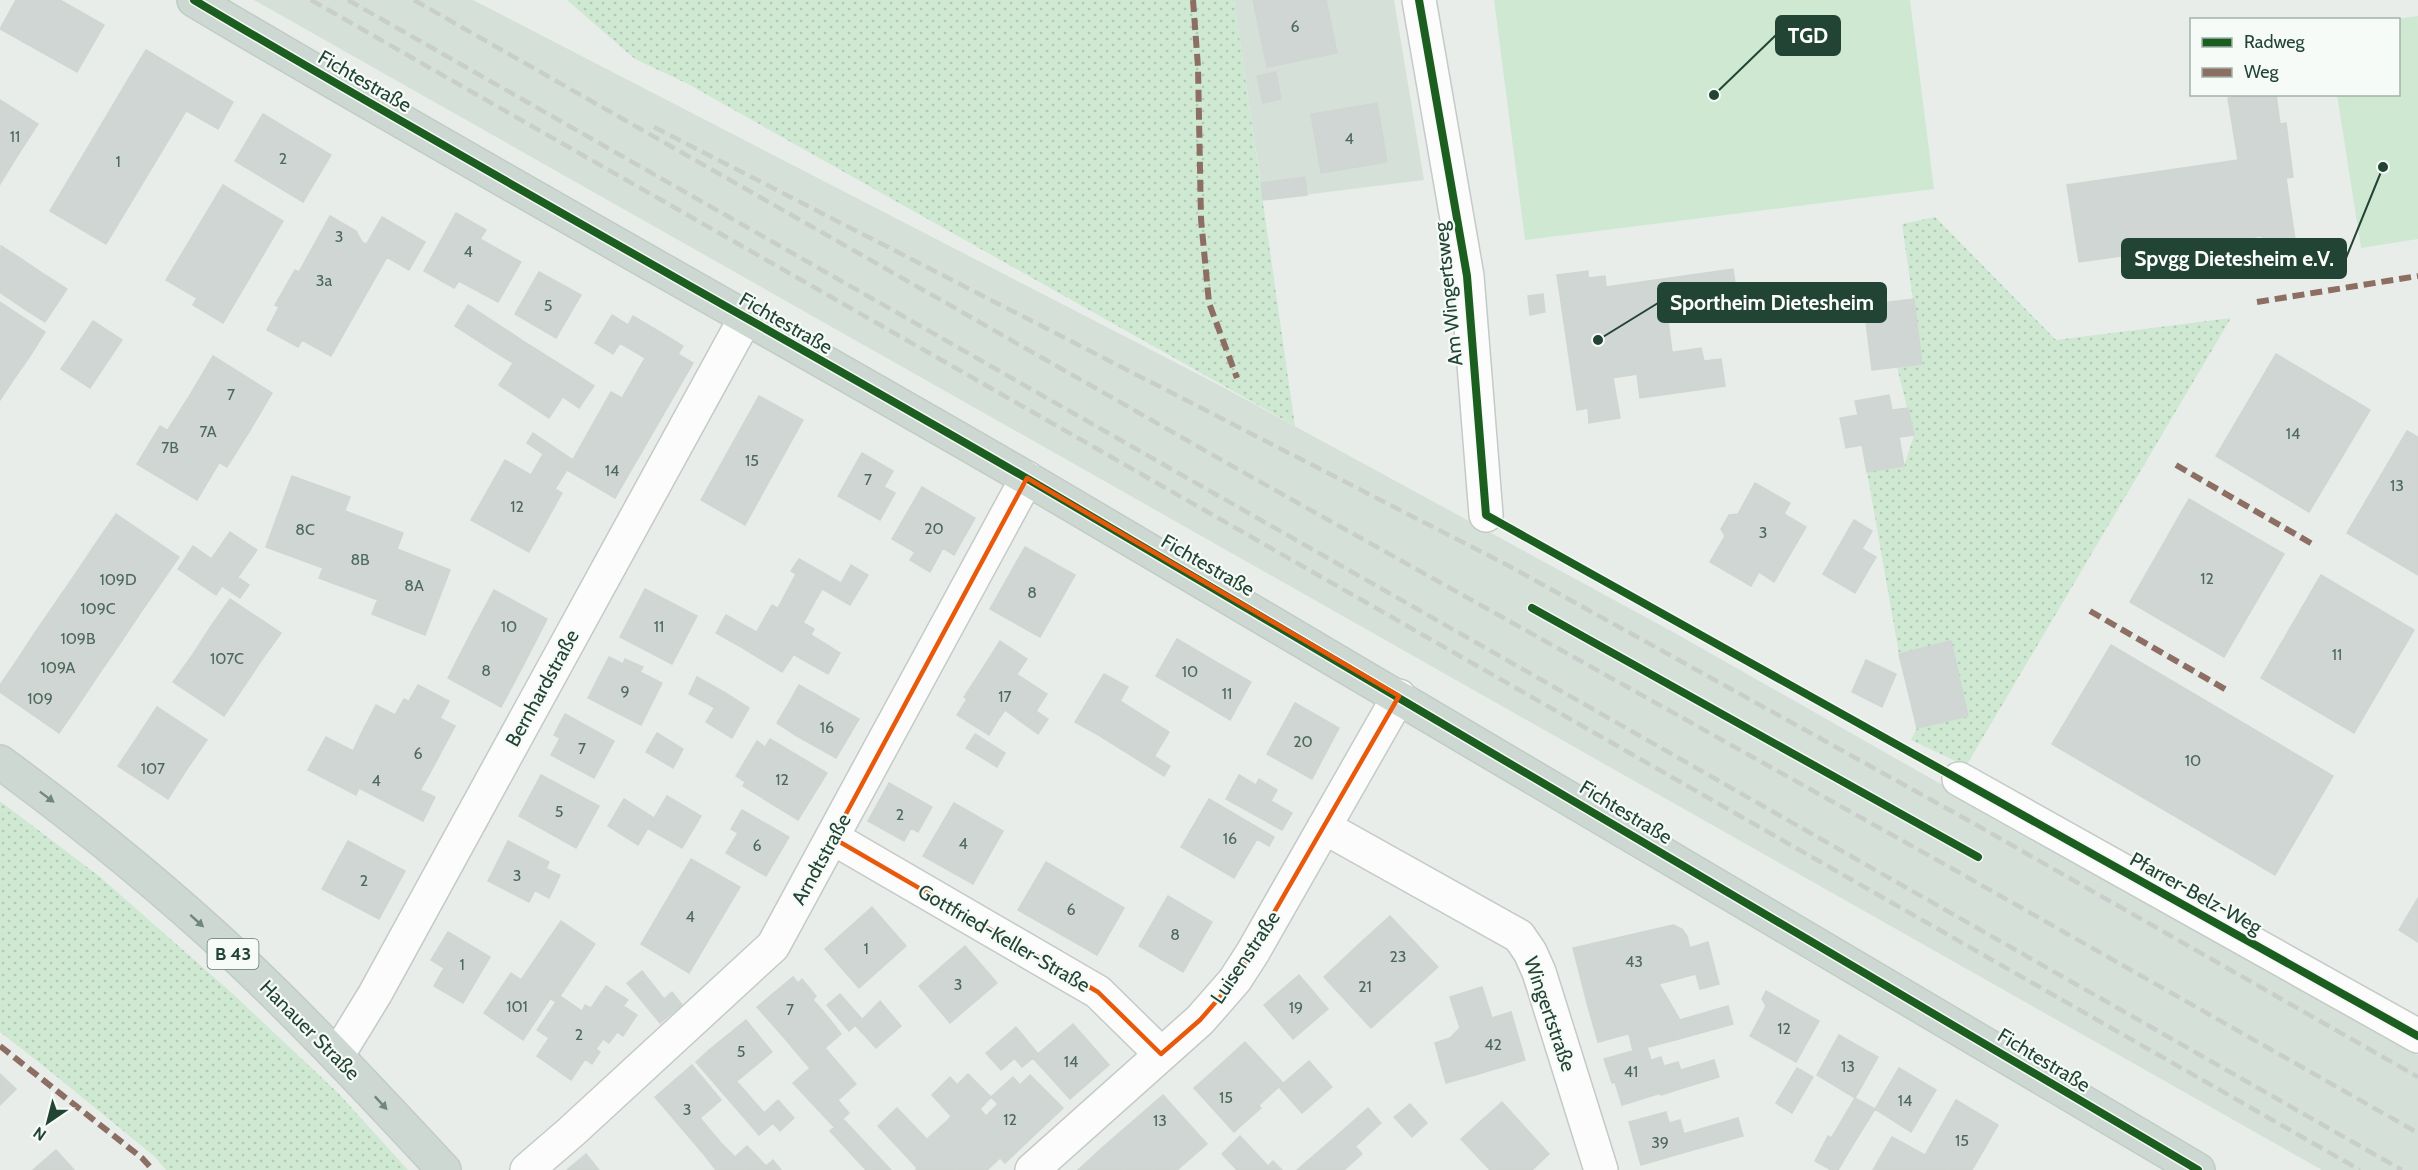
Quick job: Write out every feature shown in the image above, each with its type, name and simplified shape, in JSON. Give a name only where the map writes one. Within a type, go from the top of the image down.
[{"type":"main road","name":"Fichtestraße","points":[[194,0],[745,319],[1027,478],[2198,1170]]},
{"type":"main road","name":"Hanauer Straße","points":[[0,762],[97,835],[239,959],[337,1056],[444,1170]]},
{"type":"street","name":"Am Wingertsweg","points":[[1419,0],[1467,276],[1486,514]]},
{"type":"street","name":"Bernhardstraße","points":[[337,1056],[375,994],[745,319]]},
{"type":"street","name":"Arndtstraße","points":[[526,1170],[571,1132],[773,946],[1027,478]]},
{"type":"street","name":"Luisenstraße","points":[[1032,1170],[1200,1020],[1235,980],[1399,696]]},
{"type":"street","name":"Pfarrer-Belz-Weg","points":[[1959,779],[2418,1036]]},
{"type":"street","name":"Wingertstraße","points":[[1324,827],[1519,936],[1530,952],[1539,972],[1593,1166]]},
{"type":"street","name":"Gottfried-Keller-Straße","points":[[833,838],[1098,992],[1161,1054]]},
{"type":"highlighted area","points":[[1027,478],[1399,696],[1235,980],[1200,1020],[1161,1054],[1098,992],[833,838]]},
{"type":"shaded area","points":[[254,0],[473,0],[1219,385],[1673,632],[2418,1055],[2418,1170],[2322,1170]]},
{"type":"shaded area","points":[[1234,0],[1394,0],[1424,180],[1263,200]]},
{"type":"green space","points":[[567,0],[1234,0],[1295,426],[688,84],[635,59]]},
{"type":"green space","points":[[1494,0],[1910,0],[1934,189],[1525,240]]},
{"type":"green space","points":[[2418,16],[2418,239],[2361,248],[2337,96],[2400,96],[2400,18]]},
{"type":"green space","points":[[1935,217],[2056,340],[2231,318],[1966,766],[1911,740],[1917,728],[1968,716],[1951,642],[1899,654],[1867,472],[1904,466],[1914,435],[1897,367],[1922,363],[1902,224]]},
{"type":"green space","points":[[0,801],[100,877],[233,994],[339,1094],[408,1170],[166,1170],[154,1156],[0,1032]]},
{"type":"building","points":[[16,0],[60,0],[104,25],[77,72],[0,29]]},
{"type":"building","points":[[1253,0],[1326,0],[1337,53],[1267,67]]},
{"type":"building","points":[[146,50],[233,102],[218,129],[129,78]]},
{"type":"building","points":[[1276,72],[1281,99],[1263,103],[1257,76]]},
{"type":"building","points":[[129,78],[186,111],[106,244],[50,211]]},
{"type":"building","points":[[2276,96],[2280,124],[2286,123],[2293,177],[2286,178],[2297,253],[2265,257],[2262,236],[2079,262],[2067,185],[2238,160],[2228,98]]},
{"type":"building","points":[[0,100],[38,124],[16,158],[0,148]]},
{"type":"building","points":[[1377,103],[1387,162],[1321,173],[1311,114]]},
{"type":"building","points":[[263,114],[331,155],[303,202],[235,161]]},
{"type":"building","points":[[0,148],[16,158],[0,184]]},
{"type":"building","points":[[1305,177],[1307,195],[1263,200],[1261,183]]},
{"type":"building","points":[[223,185],[283,221],[223,323],[193,305],[197,298],[166,280]]},
{"type":"building","points":[[456,213],[486,230],[480,239],[521,262],[498,302],[459,281],[454,288],[424,271]]},
{"type":"building","points":[[330,216],[356,231],[362,242],[387,257],[331,356],[302,340],[298,347],[267,330],[279,307],[275,305],[295,270],[299,272]]},
{"type":"building","points":[[382,217],[425,242],[409,270],[366,245]]},
{"type":"building","points":[[1,246],[23,260],[1,293],[0,292]]},
{"type":"building","points":[[23,260],[45,275],[23,308],[1,293]]},
{"type":"building","points":[[1733,269],[1739,311],[1668,321],[1672,352],[1635,358],[1637,374],[1573,384],[1557,275],[1588,271],[1588,278],[1605,276],[1606,287]]},
{"type":"building","points":[[539,272],[581,295],[556,338],[515,314]]},
{"type":"building","points":[[45,275],[67,289],[45,322],[23,308]]},
{"type":"building","points":[[1543,294],[1545,312],[1530,315],[1528,296]]},
{"type":"building","points":[[1914,299],[1922,364],[1872,370],[1864,305]]},
{"type":"building","points":[[0,302],[45,332],[30,356],[0,336]]},
{"type":"building","points":[[468,305],[505,329],[492,350],[455,326]]},
{"type":"building","points":[[612,315],[628,325],[633,316],[660,332],[645,358],[620,343],[613,354],[595,343]]},
{"type":"building","points":[[93,321],[122,340],[90,388],[61,369]]},
{"type":"building","points":[[505,329],[526,343],[513,363],[492,350]]},
{"type":"building","points":[[660,332],[683,346],[678,354],[693,363],[615,498],[567,470],[611,392],[622,398]]},
{"type":"building","points":[[0,336],[30,356],[14,379],[0,370]]},
{"type":"building","points":[[526,343],[577,375],[549,418],[499,385]]},
{"type":"building","points":[[1701,348],[1704,361],[1721,359],[1725,386],[1640,398],[1635,358]]},
{"type":"building","points":[[2276,354],[2370,410],[2309,512],[2216,456]]},
{"type":"building","points":[[213,356],[272,393],[249,432],[190,395]]},
{"type":"building","points":[[0,370],[14,379],[0,400]]},
{"type":"building","points":[[577,375],[594,386],[579,408],[563,397]]},
{"type":"building","points":[[1613,378],[1620,418],[1589,423],[1588,408],[1577,410],[1573,384]]},
{"type":"building","points":[[190,395],[249,432],[227,467],[167,431]]},
{"type":"building","points":[[1889,395],[1892,410],[1908,408],[1914,435],[1899,437],[1904,466],[1867,472],[1862,445],[1846,448],[1840,418],[1858,415],[1855,401]]},
{"type":"building","points":[[759,396],[803,420],[745,525],[701,500]]},
{"type":"building","points":[[160,426],[219,463],[197,500],[137,464]]},
{"type":"building","points":[[2407,431],[2418,437],[2418,575],[2347,533]]},
{"type":"building","points":[[533,433],[573,460],[567,470],[527,443]]},
{"type":"building","points":[[862,453],[893,471],[884,487],[895,493],[880,520],[838,496]]},
{"type":"building","points":[[543,454],[567,470],[555,489],[531,475]]},
{"type":"building","points":[[505,460],[562,493],[529,552],[471,520]]},
{"type":"building","points":[[292,476],[350,497],[323,568],[266,547]]},
{"type":"building","points":[[1755,483],[1790,503],[1784,514],[1806,527],[1774,582],[1759,572],[1751,586],[1710,562],[1725,536],[1721,529],[1729,515],[1738,514]]},
{"type":"building","points":[[922,487],[975,518],[954,555],[943,548],[930,572],[910,560],[915,552],[892,539]]},
{"type":"building","points":[[2189,499],[2284,554],[2224,657],[2130,602]]},
{"type":"building","points":[[345,511],[403,533],[378,600],[319,578]]},
{"type":"building","points":[[116,514],[179,557],[159,586],[96,543]]},
{"type":"building","points":[[1854,520],[1872,531],[1862,549],[1876,557],[1855,593],[1823,574]]},
{"type":"building","points":[[230,532],[257,550],[238,577],[212,558]]},
{"type":"building","points":[[96,543],[159,586],[139,615],[76,573]]},
{"type":"building","points":[[193,546],[249,585],[240,598],[222,586],[216,595],[178,569]]},
{"type":"building","points":[[1025,547],[1075,575],[1040,637],[990,609]]},
{"type":"building","points":[[397,549],[450,570],[425,635],[372,614]]},
{"type":"building","points":[[799,559],[841,583],[851,565],[868,575],[850,605],[791,571]]},
{"type":"building","points":[[76,573],[139,615],[119,645],[56,602]]},
{"type":"building","points":[[796,574],[822,589],[803,623],[778,608]]},
{"type":"building","points":[[2321,575],[2414,630],[2354,733],[2261,678]]},
{"type":"building","points":[[645,589],[697,616],[672,664],[620,637]]},
{"type":"building","points":[[494,590],[547,619],[525,662],[471,633]]},
{"type":"building","points":[[230,599],[281,633],[261,661],[211,626]]},
{"type":"building","points":[[56,602],[119,645],[99,674],[36,631]]},
{"type":"building","points":[[772,605],[814,629],[811,635],[824,643],[812,665],[756,633]]},
{"type":"building","points":[[726,615],[751,629],[741,647],[716,633]]},
{"type":"building","points":[[211,626],[261,661],[243,688],[193,654]]},
{"type":"building","points":[[751,629],[794,654],[782,672],[741,647]]},
{"type":"building","points":[[36,631],[99,674],[79,704],[17,660]]},
{"type":"building","points":[[471,633],[525,662],[501,707],[448,678]]},
{"type":"building","points":[[1177,639],[1223,666],[1202,703],[1156,676]]},
{"type":"building","points":[[1000,641],[1027,659],[1017,674],[990,657]]},
{"type":"building","points":[[1951,641],[1968,716],[1917,728],[1899,654]]},
{"type":"building","points":[[824,643],[840,653],[828,674],[812,665]]},
{"type":"building","points":[[2111,645],[2333,776],[2275,875],[2052,744]]},
{"type":"building","points":[[193,654],[243,688],[224,716],[173,682]]},
{"type":"building","points":[[609,657],[623,664],[625,659],[643,667],[640,672],[662,683],[641,725],[588,698]]},
{"type":"building","points":[[990,657],[1047,694],[1036,711],[1048,719],[1038,734],[1005,710],[998,720],[964,697]]},
{"type":"building","points":[[17,660],[79,704],[59,733],[0,692],[0,685]]},
{"type":"building","points":[[1866,660],[1896,674],[1882,707],[1852,692]]},
{"type":"building","points":[[1223,666],[1251,682],[1230,720],[1202,703]]},
{"type":"building","points":[[1104,674],[1128,687],[1100,736],[1075,722]]},
{"type":"building","points":[[697,677],[724,692],[715,708],[689,694]]},
{"type":"building","points":[[418,685],[449,701],[440,718],[409,701]]},
{"type":"building","points":[[799,685],[859,719],[836,758],[795,735],[808,712],[790,701]]},
{"type":"building","points":[[724,692],[749,708],[732,738],[706,722]]},
{"type":"building","points":[[404,699],[455,726],[431,771],[361,734],[376,705],[395,715]]},
{"type":"building","points":[[967,699],[998,720],[989,735],[957,715]]},
{"type":"building","points":[[790,701],[808,712],[795,735],[777,723]]},
{"type":"building","points":[[1120,701],[1169,732],[1154,757],[1106,726]]},
{"type":"building","points":[[1295,703],[1339,728],[1312,779],[1267,754]]},
{"type":"building","points":[[157,707],[207,740],[187,769],[138,736]]},
{"type":"building","points":[[565,714],[614,741],[594,778],[551,755],[560,738],[554,735]]},
{"type":"building","points":[[1106,726],[1170,766],[1164,776],[1100,736]]},
{"type":"building","points":[[657,733],[683,749],[673,768],[646,752]]},
{"type":"building","points":[[361,734],[431,771],[420,790],[435,797],[423,821],[359,788],[356,795],[308,770],[326,737],[353,751]]},
{"type":"building","points":[[975,734],[1005,753],[997,767],[966,748]]},
{"type":"building","points":[[138,736],[187,769],[168,799],[118,766]]},
{"type":"building","points":[[770,739],[827,773],[798,820],[743,786],[745,782],[736,776],[757,741],[765,747]]},
{"type":"building","points":[[541,775],[599,806],[576,848],[519,816]]},
{"type":"building","points":[[1239,775],[1256,785],[1259,779],[1277,790],[1271,801],[1292,813],[1282,830],[1226,799]]},
{"type":"building","points":[[889,783],[932,807],[918,832],[911,828],[904,841],[868,821]]},
{"type":"building","points":[[667,796],[701,816],[688,838],[654,818]]},
{"type":"building","points":[[624,799],[654,818],[638,845],[608,826]]},
{"type":"building","points":[[1209,799],[1274,837],[1269,846],[1257,839],[1234,878],[1181,847]]},
{"type":"building","points":[[954,803],[1003,831],[973,884],[923,856]]},
{"type":"building","points":[[742,810],[789,837],[766,876],[726,853],[738,833],[731,829]]},
{"type":"building","points":[[654,818],[688,838],[682,848],[647,828]]},
{"type":"building","points":[[348,841],[405,871],[379,919],[322,889]]},
{"type":"building","points":[[508,841],[549,862],[529,902],[488,881]]},
{"type":"building","points":[[691,859],[740,887],[689,973],[641,944]]},
{"type":"building","points":[[1046,862],[1124,908],[1097,955],[1018,910]]},
{"type":"building","points":[[545,868],[560,875],[549,898],[534,890]]},
{"type":"building","points":[[1168,896],[1212,922],[1183,972],[1139,946]]},
{"type":"building","points":[[2418,898],[2418,942],[2399,930]]},
{"type":"building","points":[[872,907],[906,946],[859,988],[825,949]]},
{"type":"building","points":[[1390,916],[1438,967],[1406,996],[1358,945]]},
{"type":"building","points":[[561,921],[595,944],[556,1002],[521,980]]},
{"type":"building","points":[[1673,925],[1682,929],[1687,936],[1696,974],[1587,1003],[1573,948]]},
{"type":"building","points":[[448,932],[490,957],[463,1003],[434,986],[444,968],[431,960]]},
{"type":"building","points":[[1708,942],[1719,984],[1700,989],[1689,948]]},
{"type":"building","points":[[1358,945],[1406,996],[1371,1028],[1324,977]]},
{"type":"building","points":[[965,946],[997,983],[950,1023],[919,986]]},
{"type":"building","points":[[642,971],[664,999],[672,992],[682,1005],[660,1023],[627,983]]},
{"type":"building","points":[[511,973],[550,999],[523,1040],[484,1013]]},
{"type":"building","points":[[1299,975],[1328,1009],[1293,1039],[1264,1005]]},
{"type":"building","points":[[793,977],[798,983],[802,979],[816,996],[813,1000],[822,1010],[787,1041],[757,1007]]},
{"type":"building","points":[[1659,984],[1680,1020],[1598,1042],[1587,1003]]},
{"type":"building","points":[[606,986],[628,1000],[623,1006],[637,1015],[623,1036],[617,1032],[609,1043],[603,1039],[596,1049],[600,1052],[592,1064],[585,1059],[571,1080],[537,1056],[549,1038],[537,1030],[560,996],[582,1011],[585,1005],[591,1008]]},
{"type":"building","points":[[1482,987],[1492,1018],[1460,1028],[1450,997]]},
{"type":"building","points":[[1766,991],[1819,1021],[1796,1062],[1750,1036],[1766,1006],[1762,999]]},
{"type":"building","points":[[840,994],[862,1019],[849,1031],[827,1005]]},
{"type":"building","points":[[880,1001],[901,1026],[876,1048],[856,1026]]},
{"type":"building","points":[[1728,1006],[1733,1024],[1675,1040],[1669,1023]]},
{"type":"building","points":[[822,1010],[831,1021],[796,1052],[787,1041]]},
{"type":"building","points":[[1511,1012],[1525,1060],[1475,1075],[1460,1028]]},
{"type":"building","points":[[746,1020],[772,1052],[737,1081],[709,1050]]},
{"type":"building","points":[[831,1021],[841,1034],[825,1048],[856,1084],[838,1100],[796,1052]]},
{"type":"building","points":[[1669,1023],[1675,1040],[1633,1051],[1629,1034]]},
{"type":"building","points":[[1073,1024],[1109,1065],[1070,1099],[1033,1058]]},
{"type":"building","points":[[1016,1027],[1038,1054],[1022,1067],[1000,1041]]},
{"type":"building","points":[[1460,1028],[1475,1075],[1446,1083],[1435,1043],[1450,1038]]},
{"type":"building","points":[[1839,1035],[1878,1057],[1855,1098],[1817,1075]]},
{"type":"building","points":[[1000,1041],[1015,1058],[1001,1070],[986,1053]]},
{"type":"building","points":[[1245,1042],[1283,1083],[1258,1106],[1221,1064]]},
{"type":"building","points":[[1647,1047],[1661,1093],[1622,1105],[1615,1082],[1612,1083],[1604,1059]]},
{"type":"building","points":[[709,1050],[773,1123],[759,1135],[696,1062]]},
{"type":"building","points":[[1661,1057],[1664,1066],[1678,1062],[1686,1087],[1661,1095],[1652,1060]]},
{"type":"building","points":[[1714,1060],[1719,1077],[1686,1087],[1681,1070]]},
{"type":"building","points":[[1309,1061],[1332,1087],[1302,1113],[1279,1087]]},
{"type":"building","points":[[1221,1064],[1261,1108],[1234,1132],[1194,1088]]},
{"type":"building","points":[[692,1065],[721,1100],[700,1118],[721,1143],[706,1157],[655,1097]]},
{"type":"building","points":[[810,1068],[849,1113],[834,1127],[793,1083]]},
{"type":"building","points":[[1797,1068],[1813,1077],[1792,1113],[1776,1103]]},
{"type":"building","points":[[1899,1068],[1936,1090],[1911,1132],[1875,1109]]},
{"type":"building","points":[[0,1074],[16,1089],[0,1105]]},
{"type":"building","points":[[968,1074],[991,1097],[980,1109],[957,1085]]},
{"type":"building","points":[[1030,1075],[1063,1108],[1005,1163],[966,1122],[980,1109],[986,1116],[998,1104],[991,1097],[1013,1077],[1020,1085]]},
{"type":"building","points":[[950,1077],[980,1109],[958,1130],[948,1120],[951,1116],[932,1095]]},
{"type":"building","points":[[1163,1095],[1207,1144],[1177,1170],[1172,1170],[1164,1160],[1152,1170],[1124,1170],[1103,1147]]},
{"type":"building","points":[[1855,1098],[1875,1109],[1851,1148],[1832,1137]]},
{"type":"building","points":[[778,1100],[794,1118],[780,1131],[764,1113]]},
{"type":"building","points":[[1956,1100],[1998,1125],[1972,1170],[1949,1170],[1925,1155]]},
{"type":"building","points":[[1502,1102],[1549,1154],[1532,1170],[1490,1170],[1461,1139]]},
{"type":"building","points":[[1410,1104],[1427,1123],[1412,1137],[1394,1117]]},
{"type":"building","points":[[897,1108],[937,1150],[917,1168],[878,1126]]},
{"type":"building","points":[[1368,1108],[1381,1123],[1356,1146],[1342,1131]]},
{"type":"building","points":[[1666,1112],[1669,1123],[1680,1120],[1689,1151],[1641,1165],[1629,1122]]},
{"type":"building","points":[[1738,1118],[1743,1136],[1689,1151],[1683,1134]]},
{"type":"building","points":[[843,1119],[891,1170],[866,1170],[830,1131]]},
{"type":"building","points":[[948,1120],[958,1130],[937,1150],[927,1139]]},
{"type":"building","points":[[966,1122],[1000,1158],[987,1170],[957,1170],[937,1150]]},
{"type":"building","points":[[1342,1131],[1362,1154],[1344,1170],[1336,1170],[1319,1151]]},
{"type":"building","points":[[1240,1136],[1268,1166],[1273,1161],[1282,1170],[1237,1170],[1222,1154]]},
{"type":"building","points":[[1828,1136],[1851,1148],[1838,1170],[1831,1170],[1815,1161]]},
{"type":"building","points":[[1892,1137],[1925,1155],[1916,1170],[1873,1170]]},
{"type":"building","points":[[721,1143],[746,1170],[716,1170],[706,1157]]},
{"type":"building","points":[[747,1146],[766,1166],[761,1170],[746,1170],[735,1157]]},
{"type":"building","points":[[1103,1147],[1124,1170],[1078,1170]]},
{"type":"building","points":[[56,1150],[74,1170],[33,1170]]},
{"type":"building","points":[[937,1150],[957,1170],[916,1170],[917,1168]]},
{"type":"building","points":[[1319,1151],[1336,1170],[1297,1170]]},
{"type":"building","points":[[586,1154],[599,1170],[567,1170]]},
{"type":"building","points":[[1925,1155],[1949,1170],[1916,1170]]},
{"type":"building","points":[[773,1160],[781,1170],[761,1170],[766,1166]]},
{"type":"building","points":[[1164,1160],[1172,1170],[1152,1170]]},
{"type":"railway","points":[[311,0],[2360,1170]]},
{"type":"railway","points":[[348,0],[2402,1170]]},
{"type":"railway","points":[[414,0],[1255,479],[1953,869],[2418,1133]]},
{"type":"railway","points":[[654,127],[1509,566],[1973,823],[2418,1077]]},
{"type":"marked path","points":[[1193,0],[1198,67],[1201,219],[1209,303],[1237,378]]},
{"type":"marked path","points":[[2257,302],[2418,276]]},
{"type":"marked path","points":[[2176,465],[2314,545]]},
{"type":"marked path","points":[[2090,611],[2230,692]]},
{"type":"marked path","points":[[0,1046],[142,1158],[153,1170]]},
{"type":"cycle path","points":[[194,0],[1033,482],[2198,1170]]},
{"type":"cycle path","points":[[1419,0],[1467,276],[1486,515],[2418,1036]]},
{"type":"cycle path","points":[[1532,608],[1978,857]]},
{"type":"place","name":"TGD","points":[[1714,95]]},
{"type":"place","name":"Spvgg Dietesheim e.V.","points":[[2383,167]]},
{"type":"place","name":"Sportheim Dietesheim","points":[[1598,340]]}]
